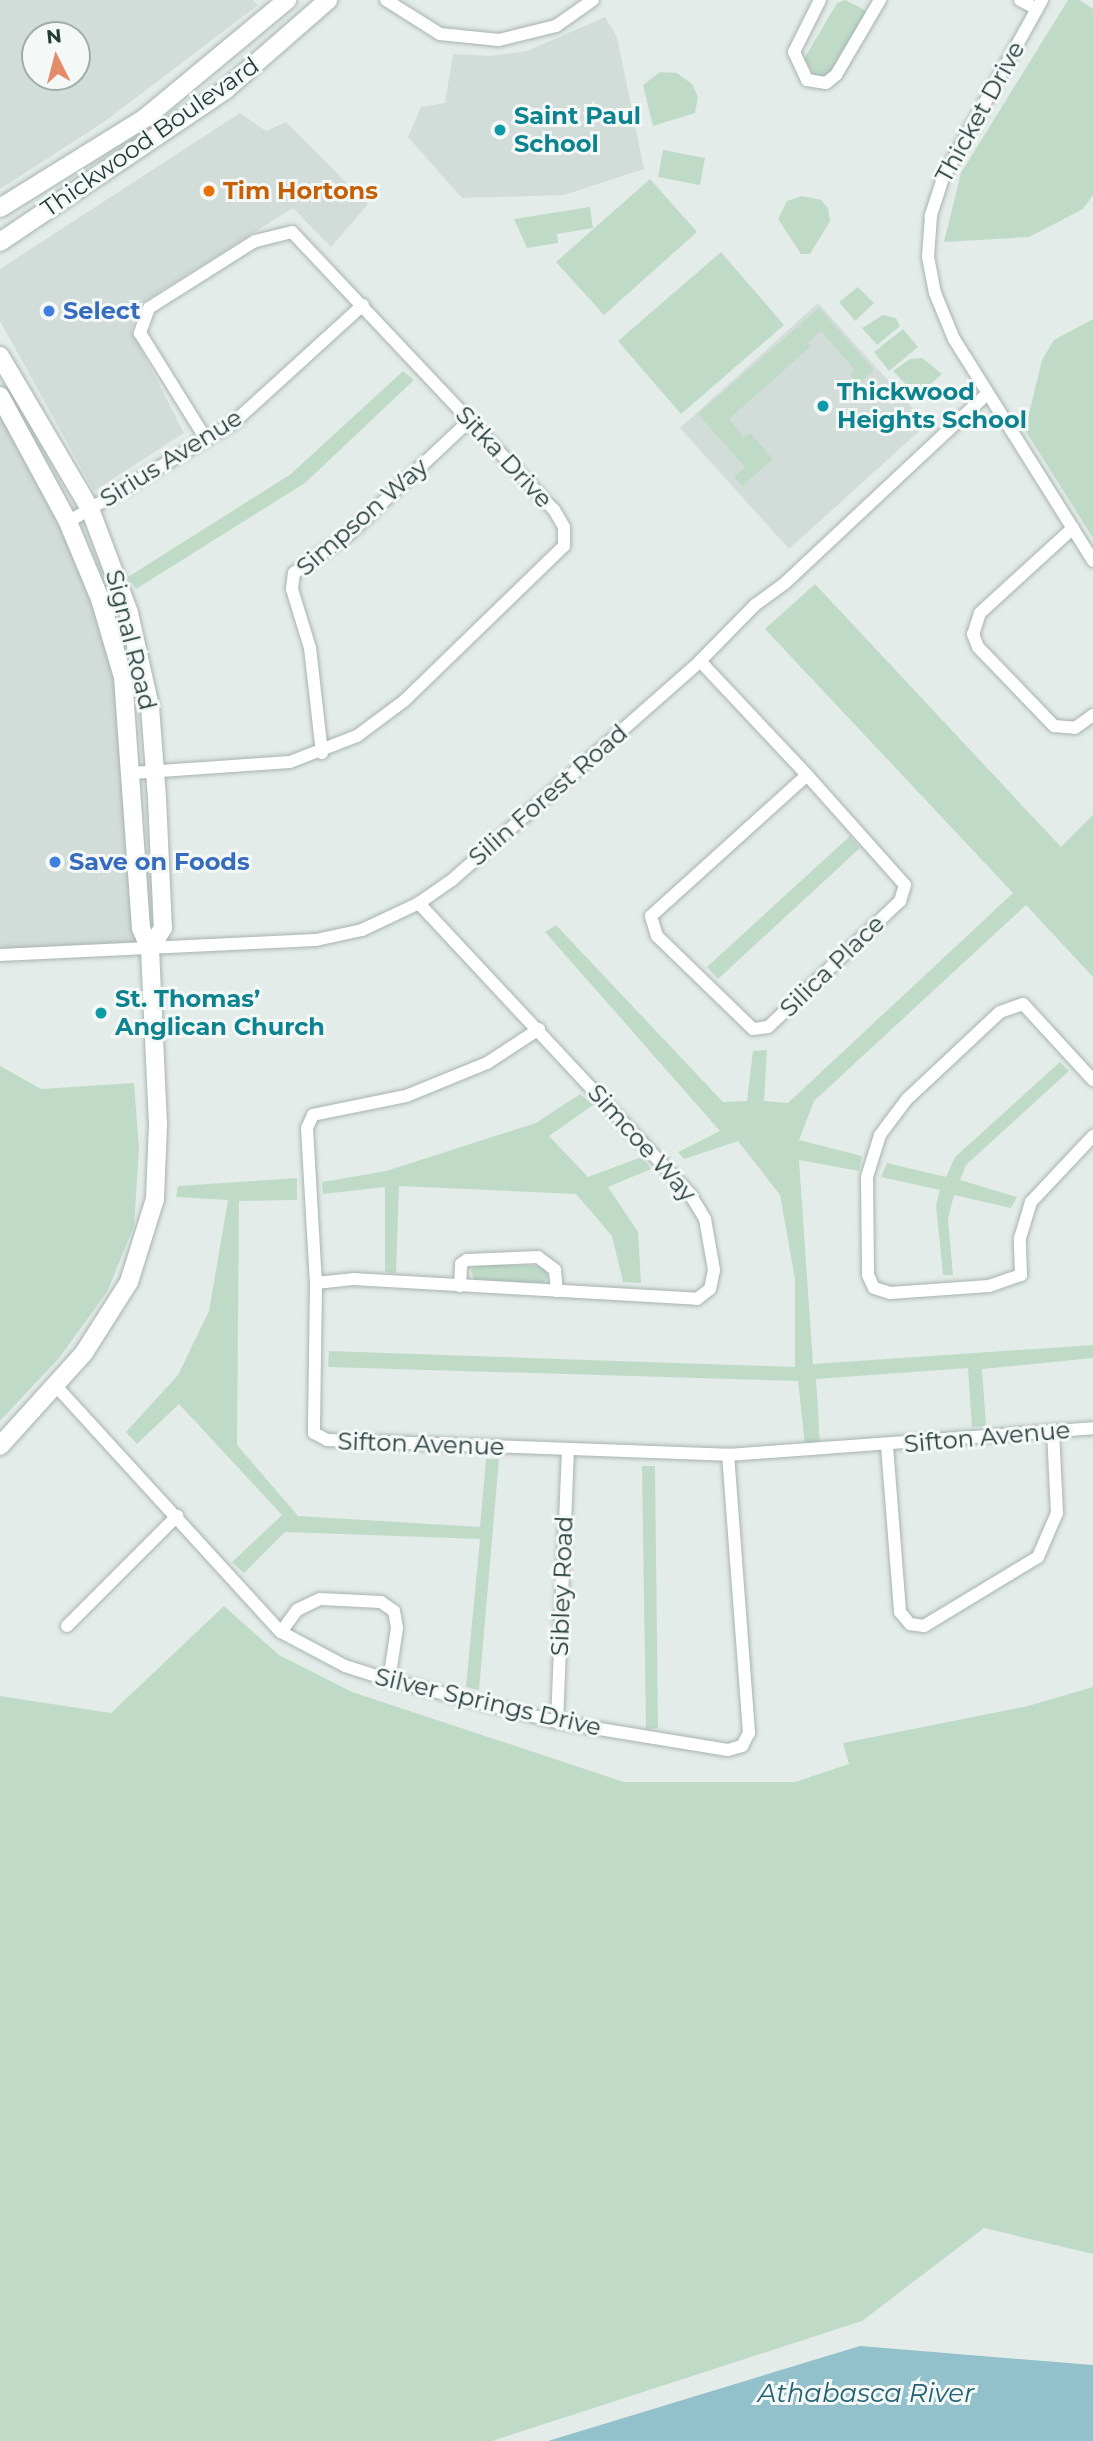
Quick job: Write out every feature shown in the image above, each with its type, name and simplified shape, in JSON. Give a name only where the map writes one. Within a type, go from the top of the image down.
[{"type":"street","name":"Thickwood Boulevard","points":[[0,208],[145,118],[287,0]]},
{"type":"street","name":"Thickwood Boulevard","points":[[0,248],[7,237],[225,90],[328,0]]},
{"type":"street","points":[[386,0],[440,34],[499,40],[556,26],[593,0]]},
{"type":"street","points":[[820,0],[793,52],[807,80],[826,83],[836,75],[876,2]]},
{"type":"street","points":[[1020,0],[1040,4]]},
{"type":"street","name":"Thicket Drive","points":[[1040,4],[951,161],[928,228],[928,257],[938,304],[987,394],[1093,561]]},
{"type":"street","name":"Sitka Drive","points":[[132,773],[271,765],[322,753],[388,715],[564,546],[564,527],[554,510],[292,232],[255,241],[149,308],[140,333],[206,439]]},
{"type":"street","name":"Sirius Avenue","points":[[68,522],[232,424],[363,305]]},
{"type":"street","name":"Signal Road","points":[[0,356],[90,509],[113,564],[138,649],[150,708],[163,928],[150,949]]},
{"type":"street","name":"Silin Forest Road","points":[[0,955],[316,940],[362,930],[419,903],[452,880],[700,661],[755,605],[785,583],[987,394]]},
{"type":"street","name":"Signal Road","points":[[0,396],[68,522],[100,599],[123,677],[132,773],[141,928],[150,949],[158,1124],[152,1210],[139,1258],[117,1307],[56,1386],[0,1446]]},
{"type":"street","name":"Simpson Way","points":[[322,753],[310,648],[292,589],[294,573],[348,535],[470,420]]},
{"type":"street","points":[[1073,528],[980,613],[973,634],[978,647],[1054,726],[1075,729],[1093,715]]},
{"type":"street","name":"Silica Place","points":[[700,661],[807,775],[905,885],[900,901],[778,1018],[768,1027],[753,1029],[657,936],[651,916],[807,775]]},
{"type":"street","name":"Simcoe Way","points":[[316,1283],[353,1279],[697,1299],[710,1289],[715,1270],[705,1219],[691,1194],[419,903]]},
{"type":"street","points":[[1093,1080],[1023,1004],[1000,1012],[906,1099],[880,1135],[867,1177],[868,1275],[874,1288],[890,1293],[989,1286],[1021,1275],[1020,1238],[1031,1202],[1093,1136]]},
{"type":"street","name":"Sifton Avenue","points":[[539,1029],[487,1063],[406,1096],[313,1115],[307,1128],[316,1283],[314,1433],[327,1440],[728,1455],[887,1446],[1093,1428]]},
{"type":"street","points":[[460,1286],[461,1264],[467,1260],[538,1257],[555,1270],[557,1291]]},
{"type":"street","name":"Silver Springs Drive","points":[[56,1386],[281,1632],[345,1667],[557,1722],[728,1750],[742,1746],[749,1733],[728,1455]]},
{"type":"street","points":[[887,1446],[900,1612],[910,1624],[924,1626],[1038,1557],[1057,1513],[1053,1431]]},
{"type":"street","name":"Sibley Road","points":[[557,1722],[568,1449]]},
{"type":"street","points":[[67,1626],[177,1516]]},
{"type":"street","points":[[281,1632],[297,1610],[320,1599],[381,1602],[394,1611],[397,1628],[389,1680]]},
{"type":"shaded area","points":[[0,0],[253,0],[258,5],[104,122],[0,189]]},
{"type":"shaded area","points":[[605,17],[617,37],[644,169],[564,195],[462,198],[408,137],[421,107],[445,103],[453,54],[490,56],[527,51]]},
{"type":"shaded area","points":[[240,113],[266,131],[286,122],[368,204],[331,247],[293,208],[135,307],[132,332],[184,433],[94,491],[0,321],[0,269]]},
{"type":"shaded area","points":[[818,303],[927,424],[789,549],[680,428]]},
{"type":"shaded area","points":[[0,396],[68,522],[123,677],[150,949],[0,955]]},
{"type":"green space","points":[[845,0],[865,10],[865,19],[831,75],[823,79],[815,75],[804,59],[837,3]]},
{"type":"green space","points":[[1068,0],[1080,0],[1093,9],[1093,195],[1083,209],[1029,237],[944,242],[961,173]]},
{"type":"green space","points":[[660,72],[677,73],[692,84],[698,97],[695,113],[653,126],[643,85]]},
{"type":"green space","points":[[663,150],[705,158],[700,185],[658,177]]},
{"type":"green space","points":[[650,179],[697,232],[604,315],[556,262]]},
{"type":"green space","points":[[802,196],[821,200],[828,208],[830,221],[810,254],[801,254],[778,219],[787,201]]},
{"type":"green space","points":[[590,207],[593,228],[557,234],[558,243],[527,248],[514,219]]},
{"type":"green space","points":[[721,252],[784,325],[681,414],[618,341]]},
{"type":"green space","points":[[858,287],[874,303],[855,321],[839,302]]},
{"type":"green space","points":[[819,308],[874,370],[858,384],[850,375],[855,370],[821,331],[808,343],[810,347],[729,419],[744,437],[750,433],[773,459],[742,486],[734,477],[745,467],[698,414]]},
{"type":"green space","points":[[883,315],[896,318],[900,326],[877,345],[862,328]]},
{"type":"green space","points":[[1093,319],[1093,538],[1025,430],[1042,360],[1054,340]]},
{"type":"green space","points":[[903,329],[918,347],[889,371],[874,352]]},
{"type":"green space","points":[[922,358],[942,374],[917,396],[893,371],[910,359]]},
{"type":"green space","points":[[403,371],[414,380],[305,483],[136,589],[128,577],[291,474]]},
{"type":"green space","points":[[815,584],[1061,847],[1093,815],[1093,977],[1026,905],[814,1101],[799,1140],[862,1156],[859,1171],[799,1160],[813,1364],[1093,1345],[1093,1358],[982,1369],[986,1426],[972,1427],[968,1368],[816,1379],[820,1444],[805,1444],[798,1381],[328,1367],[329,1351],[795,1367],[795,1279],[780,1195],[738,1141],[684,1159],[678,1152],[720,1131],[545,932],[556,925],[723,1102],[747,1101],[753,1051],[767,1050],[764,1101],[788,1103],[1013,893],[765,629]]},
{"type":"green space","points":[[850,836],[860,848],[718,979],[707,967]]},
{"type":"green space","points":[[1060,1062],[1069,1071],[966,1165],[960,1180],[1017,1197],[1011,1208],[954,1195],[948,1219],[953,1275],[943,1275],[936,1205],[940,1190],[881,1177],[887,1163],[946,1177],[955,1157]]},
{"type":"green space","points":[[0,1066],[41,1089],[134,1083],[139,1149],[134,1226],[107,1292],[59,1358],[0,1421]]},
{"type":"green space","points":[[580,1094],[593,1105],[549,1136],[588,1177],[642,1157],[651,1169],[608,1187],[638,1232],[641,1283],[623,1282],[612,1236],[576,1194],[399,1186],[396,1273],[385,1272],[385,1187],[323,1194],[322,1182],[386,1171],[536,1123]]},
{"type":"green space","points":[[297,1178],[297,1200],[239,1201],[237,1445],[298,1516],[480,1527],[486,1459],[499,1459],[479,1690],[466,1687],[480,1539],[285,1532],[244,1573],[232,1562],[282,1515],[179,1404],[137,1444],[126,1432],[178,1375],[209,1311],[228,1200],[176,1197],[178,1186]]},
{"type":"green space","points":[[475,1264],[544,1266],[548,1277],[543,1283],[474,1280],[471,1270]]},
{"type":"green space","points":[[642,1466],[655,1466],[658,1728],[646,1729]]},
{"type":"green space","points":[[224,1606],[279,1655],[352,1692],[624,1782],[795,1782],[849,1764],[843,1743],[1028,1706],[1093,1687],[1093,2254],[984,2228],[862,2321],[492,2441],[0,2441],[0,1696],[111,1713]]},
{"type":"water","name":"Athabasca River","points":[[860,2346],[1093,2365],[1093,2441],[548,2441]]},
{"type":"place","name":"Saint Paul School","points":[[500,130]]},
{"type":"place","name":"Tim Hortons","points":[[209,191]]},
{"type":"place","name":"Select","points":[[49,311]]},
{"type":"place","name":"Thickwood Heights School","points":[[823,406]]},
{"type":"place","name":"Save on Foods","points":[[55,862]]},
{"type":"place","name":"St. Thomas’ Anglican Church","points":[[101,1013]]}]
